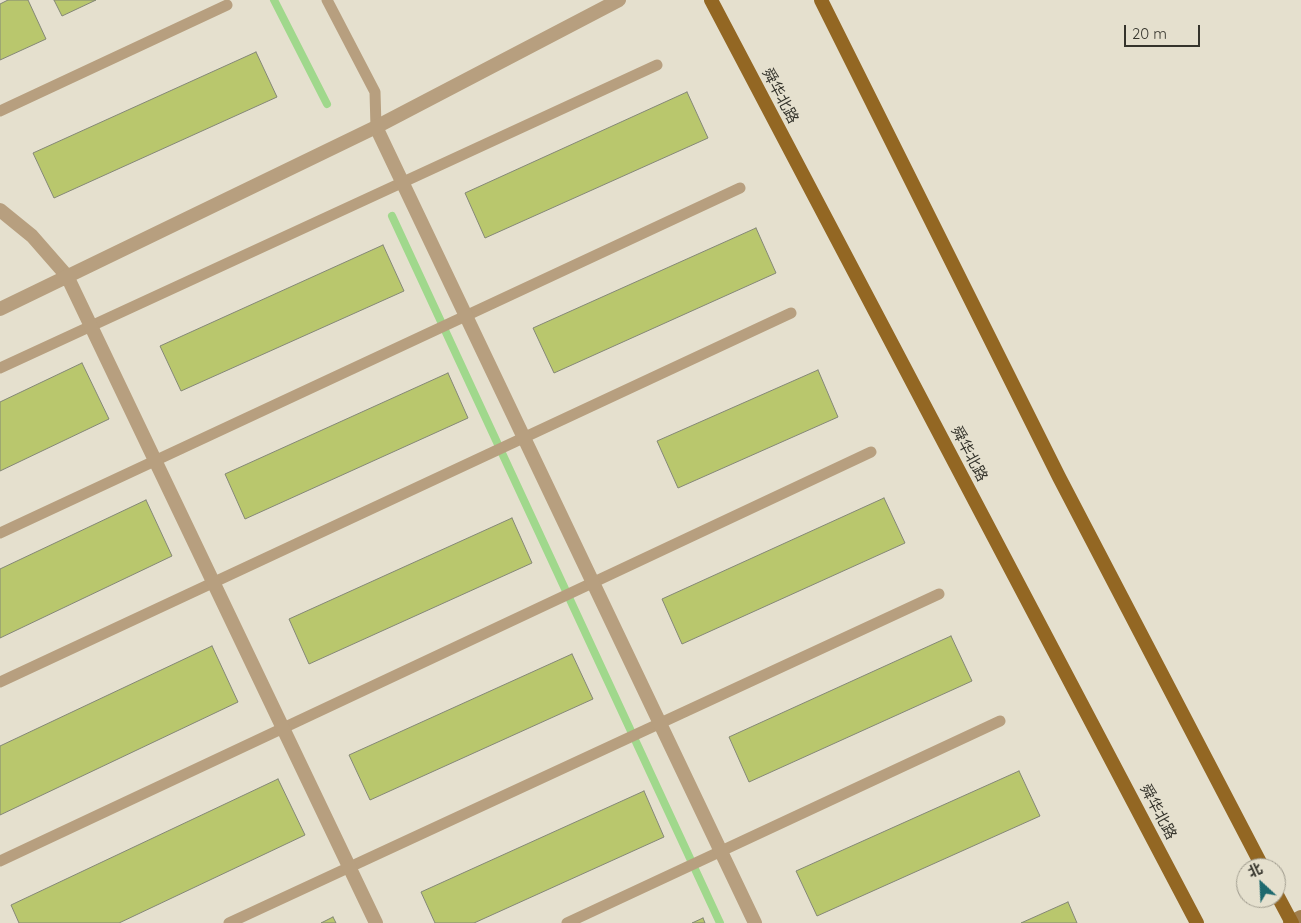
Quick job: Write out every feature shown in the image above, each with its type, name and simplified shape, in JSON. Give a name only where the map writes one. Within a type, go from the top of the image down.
[{"type":"main road","name":"舜华北路","points":[[711,0],[1197,923]]},
{"type":"main road","points":[[821,0],[1059,478],[1258,858]]},
{"type":"main road","points":[[1285,908],[1293,921]]},
{"type":"street","points":[[0,308],[376,127],[620,0]]},
{"type":"street","points":[[376,127],[460,319],[517,441],[593,583],[755,923]]},
{"type":"street","points":[[0,210],[32,236],[67,276],[376,923]]},
{"type":"lane","points":[[327,0],[375,92],[376,127]]},
{"type":"lane","points":[[0,112],[227,5]]},
{"type":"lane","points":[[0,368],[657,65]]},
{"type":"lane","points":[[0,533],[740,188]]},
{"type":"lane","points":[[0,682],[791,313]]},
{"type":"lane","points":[[0,861],[871,452]]},
{"type":"lane","points":[[229,923],[939,594]]},
{"type":"lane","points":[[567,923],[1000,721]]},
{"type":"building","points":[[8,0],[28,0],[46,39],[0,60],[0,4]]},
{"type":"building","points":[[54,0],[96,0],[62,16]]},
{"type":"building","points":[[256,52],[277,97],[54,198],[33,153]]},
{"type":"building","points":[[687,92],[708,138],[485,238],[465,193]]},
{"type":"building","points":[[756,228],[776,273],[554,373],[533,328]]},
{"type":"building","points":[[383,245],[404,291],[181,391],[160,346]]},
{"type":"building","points":[[82,363],[109,419],[0,471],[0,402]]},
{"type":"building","points":[[818,370],[838,417],[678,488],[657,441]]},
{"type":"building","points":[[448,373],[468,418],[245,519],[225,474]]},
{"type":"building","points":[[884,498],[905,543],[682,644],[662,599]]},
{"type":"building","points":[[146,500],[172,556],[0,638],[0,569]]},
{"type":"building","points":[[512,518],[532,563],[309,664],[289,619]]},
{"type":"building","points":[[951,636],[972,681],[749,782],[729,737]]},
{"type":"building","points":[[212,646],[238,702],[0,815],[0,746]]},
{"type":"building","points":[[572,654],[593,699],[370,800],[349,755]]},
{"type":"building","points":[[1019,771],[1040,816],[817,916],[796,871]]},
{"type":"building","points":[[278,779],[305,835],[119,923],[19,923],[11,905]]},
{"type":"building","points":[[644,791],[664,837],[474,923],[435,923],[421,892]]},
{"type":"building","points":[[1068,902],[1077,923],[1021,923]]},
{"type":"building","points":[[333,917],[336,923],[321,923]]},
{"type":"building","points":[[703,918],[705,923],[692,923]]},
{"type":"waterway","points":[[274,0],[327,104]]},
{"type":"waterway","points":[[392,216],[720,923]]}]
